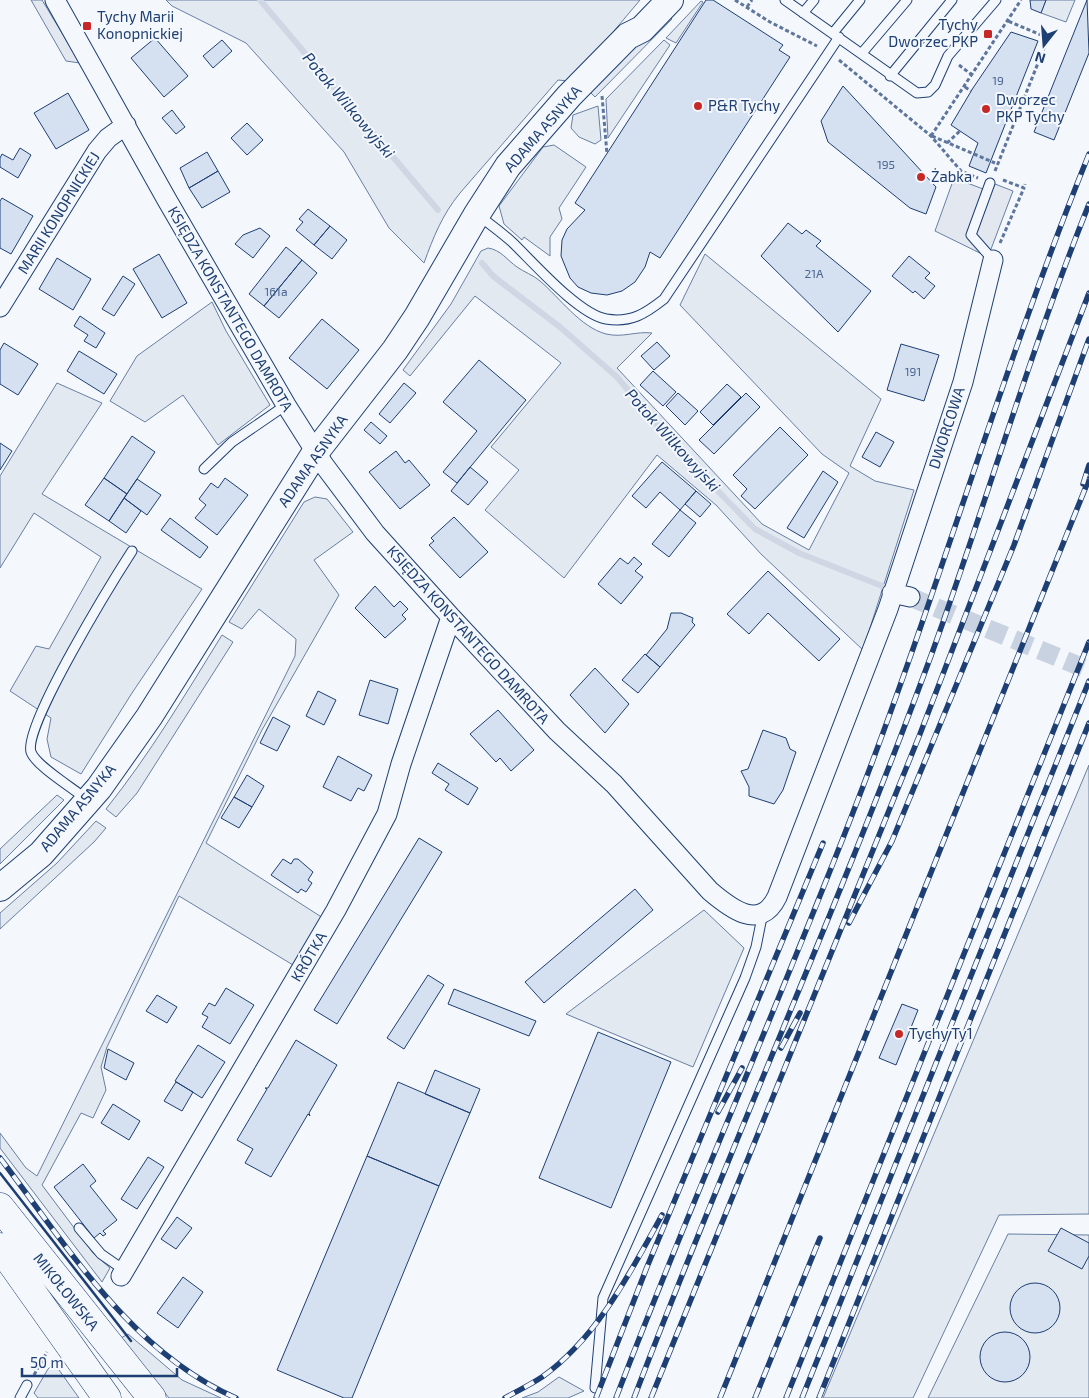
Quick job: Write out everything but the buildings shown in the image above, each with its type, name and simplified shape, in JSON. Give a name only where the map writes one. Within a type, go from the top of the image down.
[{"type":"main road","name":"MIKOŁOWSKA","points":[[0,1207],[152,1398]]},
{"type":"main road","name":"MIKOŁOWSKA","points":[[0,1247],[107,1398]]},
{"type":"street","name":"KSIĘDZA KONSTANTEGO DAMROTA","points":[[55,0],[166,200],[286,405],[315,453],[375,533],[556,731],[614,784],[710,891],[726,905],[746,915],[763,912]]},
{"type":"street","name":"ADAMA ASNYKA","points":[[628,36],[633,21],[650,0]]},
{"type":"street","name":"ADAMA ASNYKA","points":[[0,888],[41,854],[88,800],[149,717],[315,453],[395,350],[417,317],[477,214],[508,166],[569,96],[628,36],[642,29],[670,0]]},
{"type":"street","name":"MARII KONOPNICKIEJ","points":[[0,307],[97,151],[108,138],[126,125]]},
{"type":"street","name":"DWORCOWA","points":[[763,912],[771,907],[777,896],[901,595],[963,382],[993,260]]},
{"type":"street","name":"KRÓTKA","points":[[122,1273],[336,910],[387,814],[401,764],[451,617]]},
{"type":"lane","points":[[785,0],[862,53],[890,76],[917,93],[928,92],[935,85],[948,56],[996,0]]},
{"type":"lane","points":[[804,13],[814,0]]},
{"type":"lane","points":[[477,214],[510,240],[582,308],[604,319],[626,320],[646,314],[664,299],[860,0]]},
{"type":"lane","points":[[862,53],[907,0]]},
{"type":"lane","points":[[890,76],[952,0]]},
{"type":"lane","points":[[992,180],[970,235],[993,260]]},
{"type":"lane","points":[[204,469],[232,442],[286,405]]},
{"type":"lane","points":[[88,800],[36,760],[30,748],[30,742],[43,710],[85,625],[132,551]]},
{"type":"lane","points":[[595,1388],[603,1298],[745,978],[756,946],[763,912]]},
{"type":"lane","points":[[79,1228],[101,1254],[122,1273]]},
{"type":"lane","points":[[20,1398],[27,1385]]},
{"type":"path","points":[[735,0],[770,22],[806,39]]},
{"type":"path","points":[[747,7],[752,0]]},
{"type":"path","points":[[931,136],[1021,0]]},
{"type":"path","points":[[992,180],[1048,38],[1008,21]]},
{"type":"path","points":[[851,68],[931,136],[960,171],[992,180],[1025,186],[993,260]]},
{"type":"path","points":[[965,87],[971,91]]},
{"type":"path","points":[[607,154],[601,98],[608,90]]},
{"type":"path","points":[[947,142],[960,131]]},
{"type":"path","points":[[931,136],[995,163]]},
{"type":"path","points":[[27,1385],[50,1348]]},
{"type":"shaded area","points":[[31,0],[42,0],[80,63],[66,61]]},
{"type":"shaded area","points":[[166,0],[640,0],[598,50],[568,81],[558,80],[460,193],[443,218],[424,263],[389,228],[344,152],[246,43],[172,6]]},
{"type":"shaded area","points":[[1046,0],[1075,0],[1066,22],[1041,13]]},
{"type":"shaded area","points":[[701,1],[703,2],[676,43],[666,38]]},
{"type":"shaded area","points":[[666,13],[672,19],[595,97],[590,92]]},
{"type":"shaded area","points":[[664,40],[670,45],[608,138],[606,99]]},
{"type":"shaded area","points":[[598,106],[601,140],[595,144],[579,137],[571,128],[573,115]]},
{"type":"shaded area","points":[[554,145],[586,167],[559,208],[562,219],[550,237],[550,256],[524,237],[522,240],[504,224],[499,206],[543,147]]},
{"type":"shaded area","points":[[954,178],[991,192],[995,184],[1013,191],[988,257],[935,231]]},
{"type":"shaded area","points":[[488,248],[500,253],[517,267],[537,279],[579,319],[597,330],[612,335],[652,333],[617,368],[762,524],[809,550],[849,473],[822,454],[680,305],[705,254],[881,399],[850,466],[875,481],[914,490],[863,650],[761,554],[716,505],[657,455],[564,578],[485,510],[519,470],[491,447],[561,363],[475,296],[410,376],[403,370],[451,304],[481,251]]},
{"type":"shaded area","points":[[212,302],[226,331],[270,405],[218,445],[183,395],[145,422],[110,401],[137,356]]},
{"type":"shaded area","points":[[57,383],[102,403],[42,494],[202,589],[132,693],[81,774],[51,757],[47,739],[51,718],[10,691],[36,646],[49,649],[101,557],[34,513],[0,568],[0,476]]},
{"type":"shaded area","points":[[315,497],[327,499],[353,532],[314,560],[339,595],[262,730],[206,843],[323,918],[293,965],[179,896],[107,1047],[101,1067],[106,1090],[93,1118],[81,1113],[42,1185],[93,1253],[110,1268],[102,1282],[0,1148],[0,1133],[26,1168],[37,1176],[295,656],[296,639],[259,609],[242,629],[229,622],[304,502]]},
{"type":"shaded area","points":[[222,635],[233,642],[137,793],[116,817],[106,809],[152,746]]},
{"type":"shaded area","points":[[1089,765],[1089,1214],[999,1215],[913,1398],[823,1398]]},
{"type":"shaded area","points":[[57,795],[64,800],[0,864],[0,849]]},
{"type":"shaded area","points":[[96,821],[106,828],[94,842],[0,929],[0,913],[57,863]]},
{"type":"shaded area","points":[[704,910],[744,948],[693,1067],[566,1014]]},
{"type":"shaded area","points":[[1008,1234],[1089,1235],[1089,1398],[928,1398]]},
{"type":"shaded area","points":[[128,1334],[182,1380],[221,1398],[169,1398],[121,1338]]},
{"type":"shaded area","points":[[54,1363],[79,1398],[38,1398],[34,1393],[48,1369]]},
{"type":"shaded area","points":[[559,1377],[584,1391],[568,1398],[522,1398],[538,1392]]},
{"type":"waterway","name":"Potok Wilkowyjski","points":[[260,0],[438,210]]},
{"type":"waterway","name":"Potok Wilkowyjski","points":[[482,263],[493,276],[560,327],[617,377],[677,449],[755,529],[799,553],[882,586]]},
{"type":"tunnel","points":[[910,597],[1089,670]]},
{"type":"railway","points":[[616,1398],[852,815],[913,650],[1027,318],[1089,154]]},
{"type":"railway","points":[[634,1398],[897,747],[952,597],[1047,315],[1089,204]]},
{"type":"railway","points":[[651,1398],[920,734],[1089,293]]},
{"type":"railway","points":[[849,923],[892,841],[1014,545],[1089,339]]},
{"type":"railway","points":[[1083,484],[1089,465]]},
{"type":"railway","points":[[720,1398],[1089,479]]},
{"type":"railway","points":[[786,1398],[1089,642]]},
{"type":"railway","points":[[802,1398],[1089,681]]},
{"type":"railway","points":[[819,1398],[1089,723]]},
{"type":"railway","points":[[596,1398],[647,1267],[823,843]]},
{"type":"railway","points":[[781,1048],[800,1013]]},
{"type":"railway","points":[[718,1112],[742,1068]]},
{"type":"railway","points":[[0,1158],[77,1261],[133,1325],[164,1353],[198,1378],[236,1398]]},
{"type":"railway","points":[[505,1398],[533,1383],[562,1361],[596,1324],[611,1303],[662,1215]]},
{"type":"railway","points":[[755,1398],[820,1238]]},
{"type":"wall","points":[[0,1173],[131,1341]]},
{"type":"place","name":"Tychy Marii Konopnickiej","points":[[87,26]]},
{"type":"place","name":"Tychy Dworzec PKP","points":[[988,34]]},
{"type":"place","name":"P&R Tychy","points":[[698,106]]},
{"type":"place","name":"Dworzec PKP Tychy","points":[[986,109]]},
{"type":"place","name":"Żabka","points":[[921,177]]},
{"type":"place","name":"Tychy Ty1","points":[[899,1034]]}]
